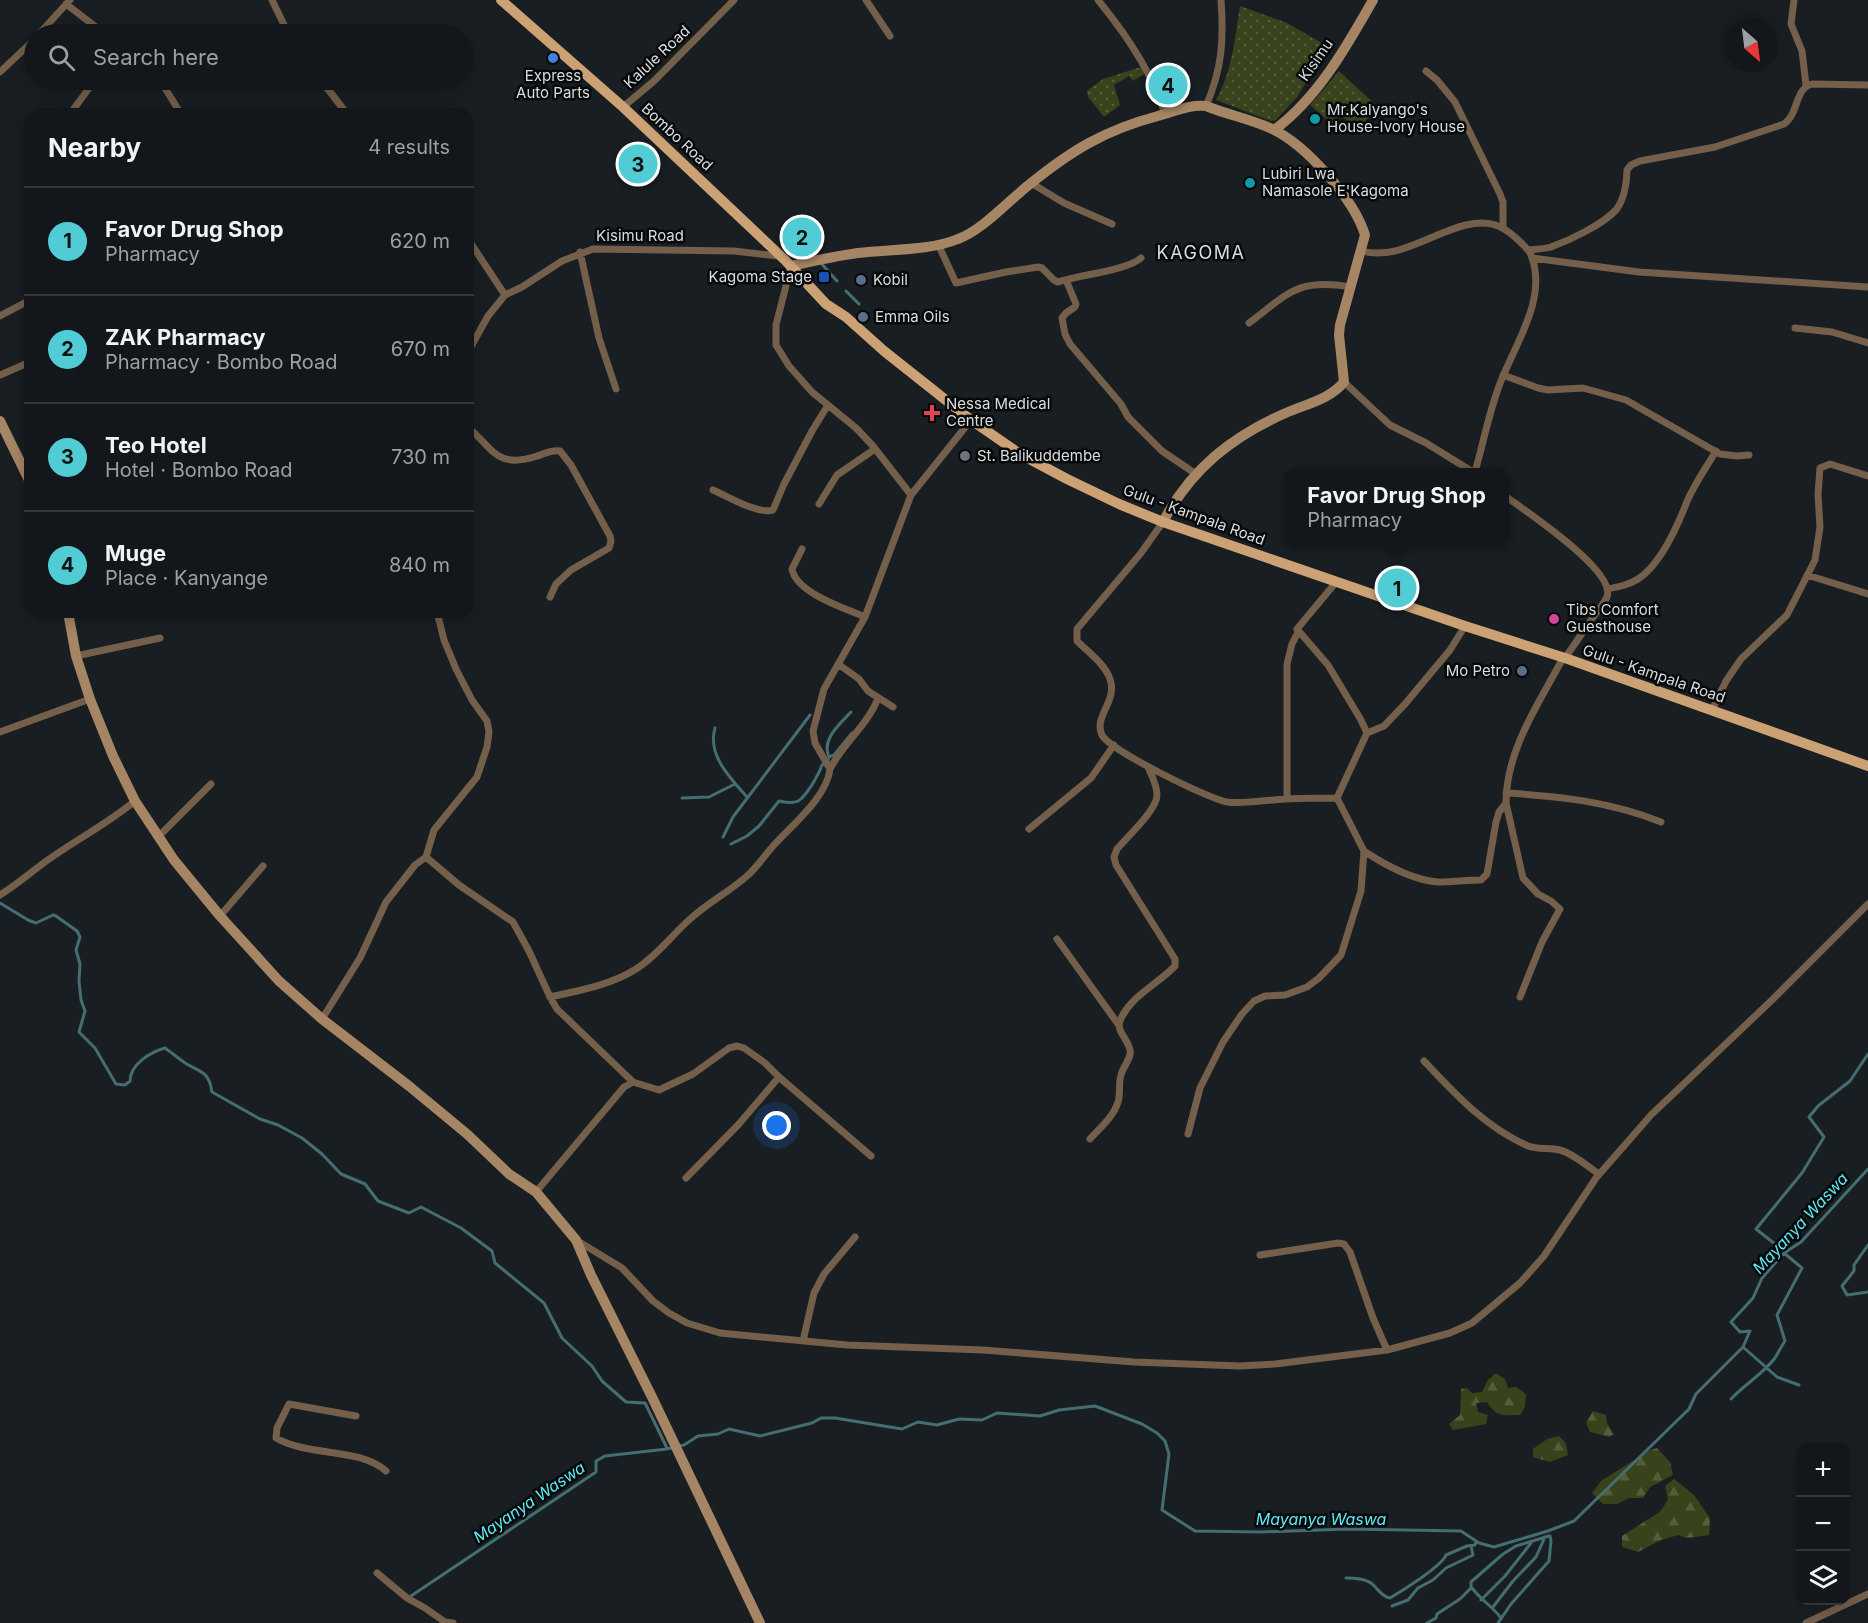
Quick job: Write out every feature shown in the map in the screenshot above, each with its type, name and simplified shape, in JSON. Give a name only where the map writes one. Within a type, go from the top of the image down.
[{"type":"main road","name":"Bombo Road","points":[[501,0],[623,107],[788,262],[826,304]]},
{"type":"main road","name":"Gulu - Kampala Road","points":[[826,304],[846,317],[884,351],[970,420],[1048,469],[1119,504],[1163,522],[1564,658],[1868,766]]},
{"type":"street","points":[[272,0],[284,24]]},
{"type":"street","name":"Kalule Road","points":[[623,107],[654,81],[734,0]]},
{"type":"street","points":[[866,0],[890,36]]},
{"type":"street","points":[[1098,0],[1139,56],[1160,98],[1165,114]]},
{"type":"street","points":[[1206,106],[1219,71],[1222,41],[1221,0]]},
{"type":"street","name":"Kisimu","points":[[1274,130],[1298,109],[1321,81],[1373,0]]},
{"type":"street","points":[[1794,0],[1791,24],[1802,51],[1806,85]]},
{"type":"street","points":[[48,24],[68,2],[93,24]]},
{"type":"street","points":[[0,72],[24,49]]},
{"type":"street","points":[[1425,71],[1437,80],[1455,102],[1500,194],[1503,202],[1503,226]]},
{"type":"street","points":[[1528,250],[1549,248],[1599,223],[1616,209],[1622,198],[1630,165],[1640,161],[1715,147],[1784,124],[1790,120],[1806,85],[1868,85]]},
{"type":"street","points":[[74,108],[88,90]]},
{"type":"street","points":[[166,90],[177,108]]},
{"type":"street","points":[[329,90],[342,108]]},
{"type":"street","points":[[911,495],[856,428],[812,392],[789,366],[776,345],[776,325],[788,262],[938,244],[960,238],[1082,146],[1102,135],[1134,123],[1190,106],[1206,106],[1274,130],[1312,159],[1341,193],[1365,236],[1342,315],[1339,335],[1344,382],[1390,425],[1467,468]]},
{"type":"street","points":[[1031,183],[1064,203],[1112,224]]},
{"type":"street","points":[[1362,251],[1372,254],[1389,252],[1472,224],[1491,223],[1503,226],[1528,250],[1534,272],[1532,308],[1503,375],[1486,424],[1475,468]]},
{"type":"street","points":[[938,244],[956,282],[1038,267],[1058,282],[1120,268],[1141,258]]},
{"type":"street","points":[[474,248],[505,295],[488,316],[474,341]]},
{"type":"street","name":"Kisimu Road","points":[[505,295],[522,288],[562,261],[580,252],[605,248],[775,254],[788,262]]},
{"type":"street","points":[[580,252],[599,338],[616,389]]},
{"type":"street","points":[[1532,258],[1639,272],[1868,287]]},
{"type":"street","points":[[1066,280],[1076,304],[1062,318],[1065,334],[1070,344],[1121,404],[1128,417],[1162,451],[1196,474]]},
{"type":"street","points":[[1249,324],[1300,287],[1326,284],[1351,287]]},
{"type":"street","points":[[0,316],[24,303]]},
{"type":"street","points":[[1795,328],[1832,332],[1868,343]]},
{"type":"street","points":[[0,375],[24,365]]},
{"type":"street","points":[[1503,375],[1538,388],[1548,390],[1583,388],[1626,400],[1727,456],[1749,455]]},
{"type":"street","points":[[1337,798],[1226,801],[1148,767],[1114,746],[1105,740],[1100,727],[1111,700],[1110,678],[1103,667],[1077,641],[1076,634],[1077,629],[1141,553],[1175,500],[1217,453],[1237,439],[1334,392],[1344,382]]},
{"type":"street","points":[[713,490],[759,510],[768,512],[773,510],[789,474],[828,405]]},
{"type":"street","points":[[830,769],[814,743],[813,731],[824,688],[865,616],[911,495],[970,420]]},
{"type":"street","points":[[0,421],[24,470]]},
{"type":"street","points":[[474,433],[492,451],[504,459],[523,460],[550,451],[560,451],[571,465],[610,536],[609,548],[571,570],[556,584],[550,597]]},
{"type":"street","points":[[819,504],[837,475],[875,449]]},
{"type":"street","points":[[1607,589],[1638,578],[1659,556],[1677,528],[1686,504],[1716,451]]},
{"type":"street","points":[[1712,710],[1737,664],[1787,615],[1815,560],[1819,544],[1820,468],[1830,464],[1868,476]]},
{"type":"street","points":[[1509,499],[1547,525],[1568,543],[1595,569],[1607,589],[1607,597],[1564,658],[1522,736],[1512,764],[1506,803],[1523,878],[1538,894],[1560,909],[1542,942],[1520,997]]},
{"type":"street","points":[[802,549],[792,569],[797,581],[826,599],[865,616]]},
{"type":"street","points":[[1807,575],[1868,594]]},
{"type":"street","points":[[1287,799],[1287,663],[1299,626],[1337,581]]},
{"type":"street","points":[[69,618],[76,656],[113,756],[135,801],[174,860],[220,916],[279,981],[322,1019],[418,1092],[467,1134],[508,1174],[536,1192],[576,1240],[760,1623]]},
{"type":"street","points":[[322,1019],[360,958],[386,902],[415,865],[426,856],[434,830],[477,777],[487,747],[489,732],[487,721],[472,700],[456,669],[444,640],[438,618]]},
{"type":"street","points":[[1337,798],[1367,734],[1384,726],[1405,704],[1449,650],[1465,626]]},
{"type":"street","points":[[1298,632],[1328,665],[1367,734]]},
{"type":"street","points":[[76,656],[160,638]]},
{"type":"street","points":[[838,664],[859,679],[868,691],[893,707]]},
{"type":"street","points":[[549,997],[598,986],[634,970],[656,954],[689,919],[757,867],[775,844],[792,828],[823,788],[830,769],[844,747],[867,719],[878,698]]},
{"type":"street","points":[[0,732],[90,699]]},
{"type":"street","points":[[1029,829],[1091,778],[1114,746]]},
{"type":"street","points":[[1118,1024],[1130,1004],[1175,966],[1175,958],[1116,866],[1114,857],[1117,849],[1153,807],[1157,796],[1155,783],[1148,767]]},
{"type":"street","points":[[159,836],[211,784]]},
{"type":"street","points":[[1506,793],[1546,794],[1606,804],[1661,822]]},
{"type":"street","points":[[1337,798],[1364,851],[1381,862],[1436,882],[1481,880],[1487,874],[1499,812],[1506,803]]},
{"type":"street","points":[[0,896],[46,861],[135,801]]},
{"type":"street","points":[[1188,1134],[1200,1088],[1223,1042],[1242,1014],[1254,1001],[1265,996],[1285,995],[1307,987],[1341,956],[1361,891],[1364,851]]},
{"type":"street","points":[[426,856],[459,885],[513,922],[557,1009],[633,1082],[659,1090],[693,1074],[729,1048],[737,1046],[744,1048],[765,1063],[871,1156]]},
{"type":"street","points":[[220,916],[264,866]]},
{"type":"street","points":[[576,1240],[622,1268],[653,1301],[687,1323],[720,1333],[847,1345],[983,1350],[1134,1362],[1240,1366],[1387,1350],[1450,1333],[1472,1323],[1520,1283],[1544,1256],[1599,1174],[1651,1115],[1772,1000],[1868,904]]},
{"type":"street","points":[[1057,939],[1118,1024],[1130,1047],[1130,1055],[1121,1075],[1115,1111],[1090,1138]]},
{"type":"street","points":[[1424,1061],[1454,1093],[1490,1125],[1537,1149],[1559,1150],[1599,1174]]},
{"type":"street","points":[[686,1178],[738,1125],[779,1077]]},
{"type":"street","points":[[536,1192],[624,1087],[633,1082]]},
{"type":"street","points":[[803,1341],[814,1293],[824,1274],[855,1237]]},
{"type":"street","points":[[1260,1255],[1308,1246],[1344,1244],[1350,1252],[1387,1350]]},
{"type":"street","points":[[356,1416],[290,1404],[277,1428],[276,1438],[312,1450],[365,1460],[380,1465],[386,1470]]},
{"type":"street","points":[[377,1573],[407,1598],[433,1612],[445,1622],[453,1623]]},
{"type":"street","points":[[1806,1623],[1868,1594]]},
{"type":"green space","points":[[1240,6],[1287,23],[1329,47],[1297,97],[1276,120],[1271,121],[1216,100],[1226,78]]},
{"type":"green space","points":[[1141,67],[1144,74],[1133,81],[1129,76],[1114,85],[1120,105],[1104,117],[1088,97],[1087,91],[1103,79]]},
{"type":"green space","points":[[1339,71],[1378,107],[1358,129],[1320,99],[1339,117],[1332,124],[1310,105]]},
{"type":"green space","points":[[1496,1373],[1505,1379],[1508,1388],[1516,1387],[1526,1394],[1525,1407],[1520,1415],[1501,1415],[1494,1411],[1487,1402],[1476,1403],[1478,1412],[1488,1415],[1486,1424],[1453,1430],[1449,1424],[1460,1415],[1461,1389],[1467,1388],[1472,1393],[1482,1392],[1488,1380]]},
{"type":"green space","points":[[1593,1411],[1606,1415],[1607,1423],[1614,1434],[1610,1437],[1590,1432],[1586,1423]]},
{"type":"green space","points":[[1559,1436],[1566,1443],[1568,1455],[1550,1462],[1533,1457],[1533,1449],[1547,1439]]},
{"type":"green space","points":[[1657,1448],[1670,1462],[1673,1475],[1650,1487],[1643,1498],[1629,1498],[1617,1504],[1603,1504],[1592,1493],[1601,1481],[1650,1450]]},
{"type":"green space","points":[[1674,1479],[1694,1495],[1710,1518],[1709,1535],[1687,1538],[1678,1535],[1661,1540],[1638,1552],[1622,1547],[1622,1536],[1661,1511],[1668,1499],[1665,1486]]},
{"type":"waterway","points":[[821,263],[837,281]]},
{"type":"waterway","points":[[846,291],[859,304]]},
{"type":"waterway","points":[[829,757],[827,750],[830,738],[851,712]]},
{"type":"waterway","points":[[723,837],[733,817],[810,715]]},
{"type":"waterway","points":[[715,728],[713,738],[717,757],[727,774],[747,797]]},
{"type":"waterway","points":[[731,844],[747,836],[759,826],[779,801],[793,802],[801,799],[812,785],[822,765],[827,763],[829,757],[834,755],[852,733]]},
{"type":"waterway","points":[[682,798],[709,797],[735,784]]},
{"type":"waterway","name":"Mayanya Waswa","points":[[0,903],[36,923],[53,915],[56,916],[77,931],[80,937],[76,950],[80,964],[79,981],[85,1011],[79,1032],[95,1048],[116,1084],[125,1085],[130,1081],[137,1064],[154,1052],[165,1048],[203,1073],[209,1080],[212,1092],[260,1119],[278,1125],[302,1138],[322,1154],[341,1174],[365,1184],[378,1201],[409,1213],[421,1207],[461,1228],[492,1251],[495,1263],[544,1303],[562,1338],[592,1366],[602,1381],[626,1402],[645,1403],[667,1448]]},
{"type":"waterway","points":[[1785,1252],[1756,1229],[1802,1173],[1824,1137],[1809,1117],[1818,1106],[1850,1081],[1868,1054]]},
{"type":"waterway","name":"Mayanya Waswa","points":[[408,1598],[596,1472],[596,1461],[605,1456],[667,1449],[684,1445],[698,1436],[718,1434],[729,1429],[760,1436],[812,1423],[821,1418],[835,1418],[902,1429],[918,1422],[937,1425],[959,1419],[982,1420],[997,1413],[1040,1416],[1059,1410],[1095,1406],[1142,1424],[1165,1441],[1169,1454],[1162,1510],[1195,1531],[1261,1532],[1348,1529],[1461,1531],[1479,1543],[1494,1547],[1574,1521],[1689,1409],[1696,1394],[1743,1347],[1750,1331],[1740,1332],[1731,1322],[1753,1298],[1762,1278],[1784,1253],[1801,1242],[1868,1169]]},
{"type":"waterway","points":[[1868,1245],[1854,1265],[1854,1271],[1842,1286],[1847,1295],[1868,1292]]},
{"type":"waterway","points":[[1731,1399],[1770,1364],[1785,1341],[1777,1315],[1802,1268],[1784,1253]]},
{"type":"waterway","points":[[1743,1347],[1777,1377],[1799,1385]]},
{"type":"waterway","points":[[1427,1623],[1460,1599],[1471,1588],[1471,1582],[1503,1554],[1516,1546],[1549,1536]]},
{"type":"waterway","points":[[1498,1623],[1511,1604],[1549,1561],[1550,1536]]},
{"type":"waterway","points":[[1493,1607],[1536,1557],[1545,1537]]},
{"type":"waterway","points":[[1346,1578],[1368,1581],[1384,1596],[1390,1598],[1430,1572],[1446,1555],[1475,1545],[1476,1542]]},
{"type":"waterway","points":[[1481,1600],[1505,1576],[1531,1543]]},
{"type":"waterway","points":[[1392,1606],[1408,1600],[1418,1588],[1433,1580],[1446,1568],[1473,1555],[1471,1546]]},
{"type":"waterway","points":[[1472,1588],[1501,1618]]},
{"type":"place","name":"Express Auto Parts","points":[[553,58]]},
{"type":"place","name":"Muge","points":[[1168,85]]},
{"type":"place","name":"Mr.Kalyango's House-Ivory House","points":[[1315,119]]},
{"type":"place","name":"Teo Hotel","points":[[638,164]]},
{"type":"place","name":"Lubiri Lwa Namasole E'Kagoma","points":[[1250,183]]},
{"type":"place","name":"ZAK Pharmacy","points":[[802,237]]},
{"type":"place","name":"Kagoma Stage","points":[[824,277]]},
{"type":"place","name":"Kobil","points":[[861,280]]},
{"type":"place","name":"Emma Oils","points":[[863,317]]},
{"type":"place","name":"Nessa Medical Centre","points":[[932,413]]},
{"type":"place","name":"St. Balikuddembe","points":[[965,456]]},
{"type":"place","name":"Favor Drug Shop","points":[[1397,588]]},
{"type":"place","name":"Tibs Comfort Guesthouse","points":[[1554,619]]},
{"type":"place","name":"Mo Petro","points":[[1522,671]]},
{"type":"district","name":"KAGOMA","points":[[1201,253]]}]
